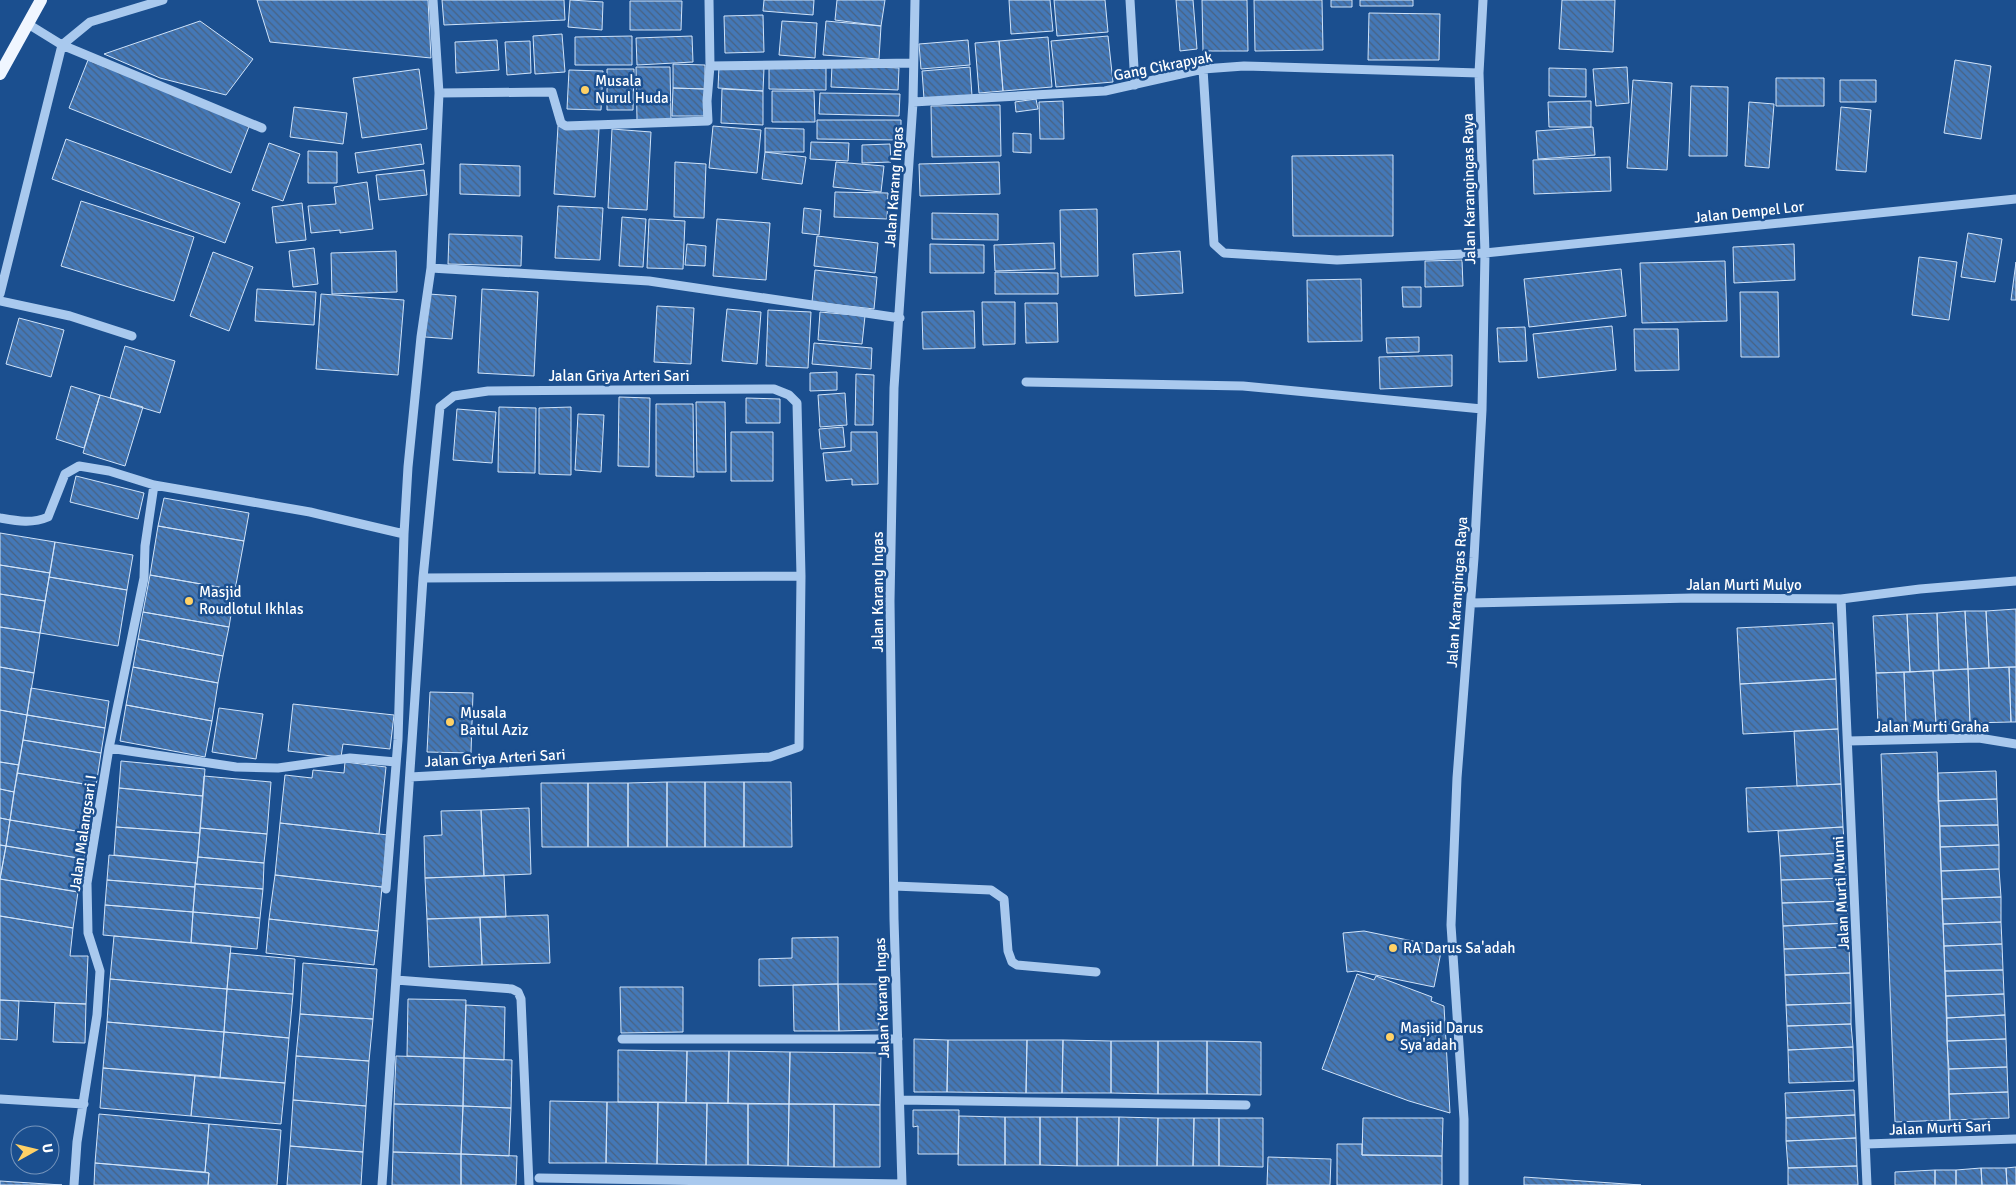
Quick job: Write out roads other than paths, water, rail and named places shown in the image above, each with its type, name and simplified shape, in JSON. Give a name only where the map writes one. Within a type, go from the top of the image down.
[{"type":"main road","points":[[0,74],[41,0]]},
{"type":"street","points":[[0,294],[62,45],[90,22],[164,0]]},
{"type":"street","points":[[386,889],[396,762],[404,534],[420,346],[431,268],[439,93],[433,0]]},
{"type":"street","points":[[439,93],[552,92],[561,123],[566,126],[708,121],[707,101],[710,66],[709,0]]},
{"type":"street","name":"Jalan Karang Ingas","points":[[902,1185],[894,886],[890,601],[894,388],[913,102],[916,0]]},
{"type":"street","points":[[1130,0],[1135,85]]},
{"type":"street","name":"Jalan Karangingas Raya","points":[[1464,1185],[1464,1119],[1451,926],[1457,778],[1471,603],[1482,409],[1485,253],[1479,73],[1483,0]]},
{"type":"street","points":[[28,24],[62,45],[262,128]]},
{"type":"street","points":[[710,66],[913,63]]},
{"type":"street","name":"Gang Cikrapyak","points":[[913,102],[1105,91],[1203,69],[1244,66],[1479,73]]},
{"type":"street","name":"Jalan Dempel Lor","points":[[1203,69],[1214,244],[1224,253],[1337,260],[1485,253],[2016,199]]},
{"type":"street","points":[[431,268],[649,281],[900,318]]},
{"type":"street","points":[[0,301],[70,316],[132,336]]},
{"type":"street","points":[[1026,382],[1243,386],[1482,409]]},
{"type":"street","name":"Jalan Griya Arteri Sari","points":[[382,1185],[423,578],[440,407],[454,396],[488,391],[774,389],[789,395],[797,403],[802,576],[799,746],[792,751],[770,757],[410,777]]},
{"type":"street","points":[[0,518],[23,522],[40,521],[48,517],[65,474],[79,466],[109,471],[154,485],[310,512],[404,534]]},
{"type":"street","name":"Jalan Malangsari I","points":[[74,1185],[77,1142],[97,1015],[100,971],[88,933],[87,884],[109,748],[144,578],[145,546],[154,485]]},
{"type":"street","points":[[423,578],[802,576]]},
{"type":"street","name":"Jalan Murti Mulyo","points":[[1471,603],[1692,598],[1841,599],[1920,589],[2016,581]]},
{"type":"street","name":"Jalan Murti Murni","points":[[1841,599],[1867,1185]]},
{"type":"street","name":"Jalan Murti Graha","points":[[1848,741],[1979,738],[2016,744]]},
{"type":"street","points":[[109,748],[236,767],[278,768],[350,758],[396,762]]},
{"type":"street","points":[[894,886],[991,890],[1004,899],[1008,951],[1012,962],[1017,965],[1096,972]]},
{"type":"street","points":[[396,980],[512,989],[518,992],[521,999],[529,1185]]},
{"type":"street","points":[[622,1039],[898,1039]]},
{"type":"street","points":[[0,1099],[84,1104]]},
{"type":"street","points":[[900,1100],[1246,1105]]},
{"type":"street","name":"Jalan Murti Sari","points":[[1866,1144],[2016,1139]]},
{"type":"street","points":[[539,1178],[902,1185]]},
{"type":"place","name":"Musala Nurul Huda","points":[[585,90]]},
{"type":"place","name":"Masjid Roudlotul Ikhlas","points":[[189,601]]},
{"type":"place","name":"Musala Baitul Aziz","points":[[450,722]]},
{"type":"place","name":"RA Darus Sa'adah","points":[[1393,948]]},
{"type":"place","name":"Masjid Darus Sya'adah","points":[[1390,1037]]}]
